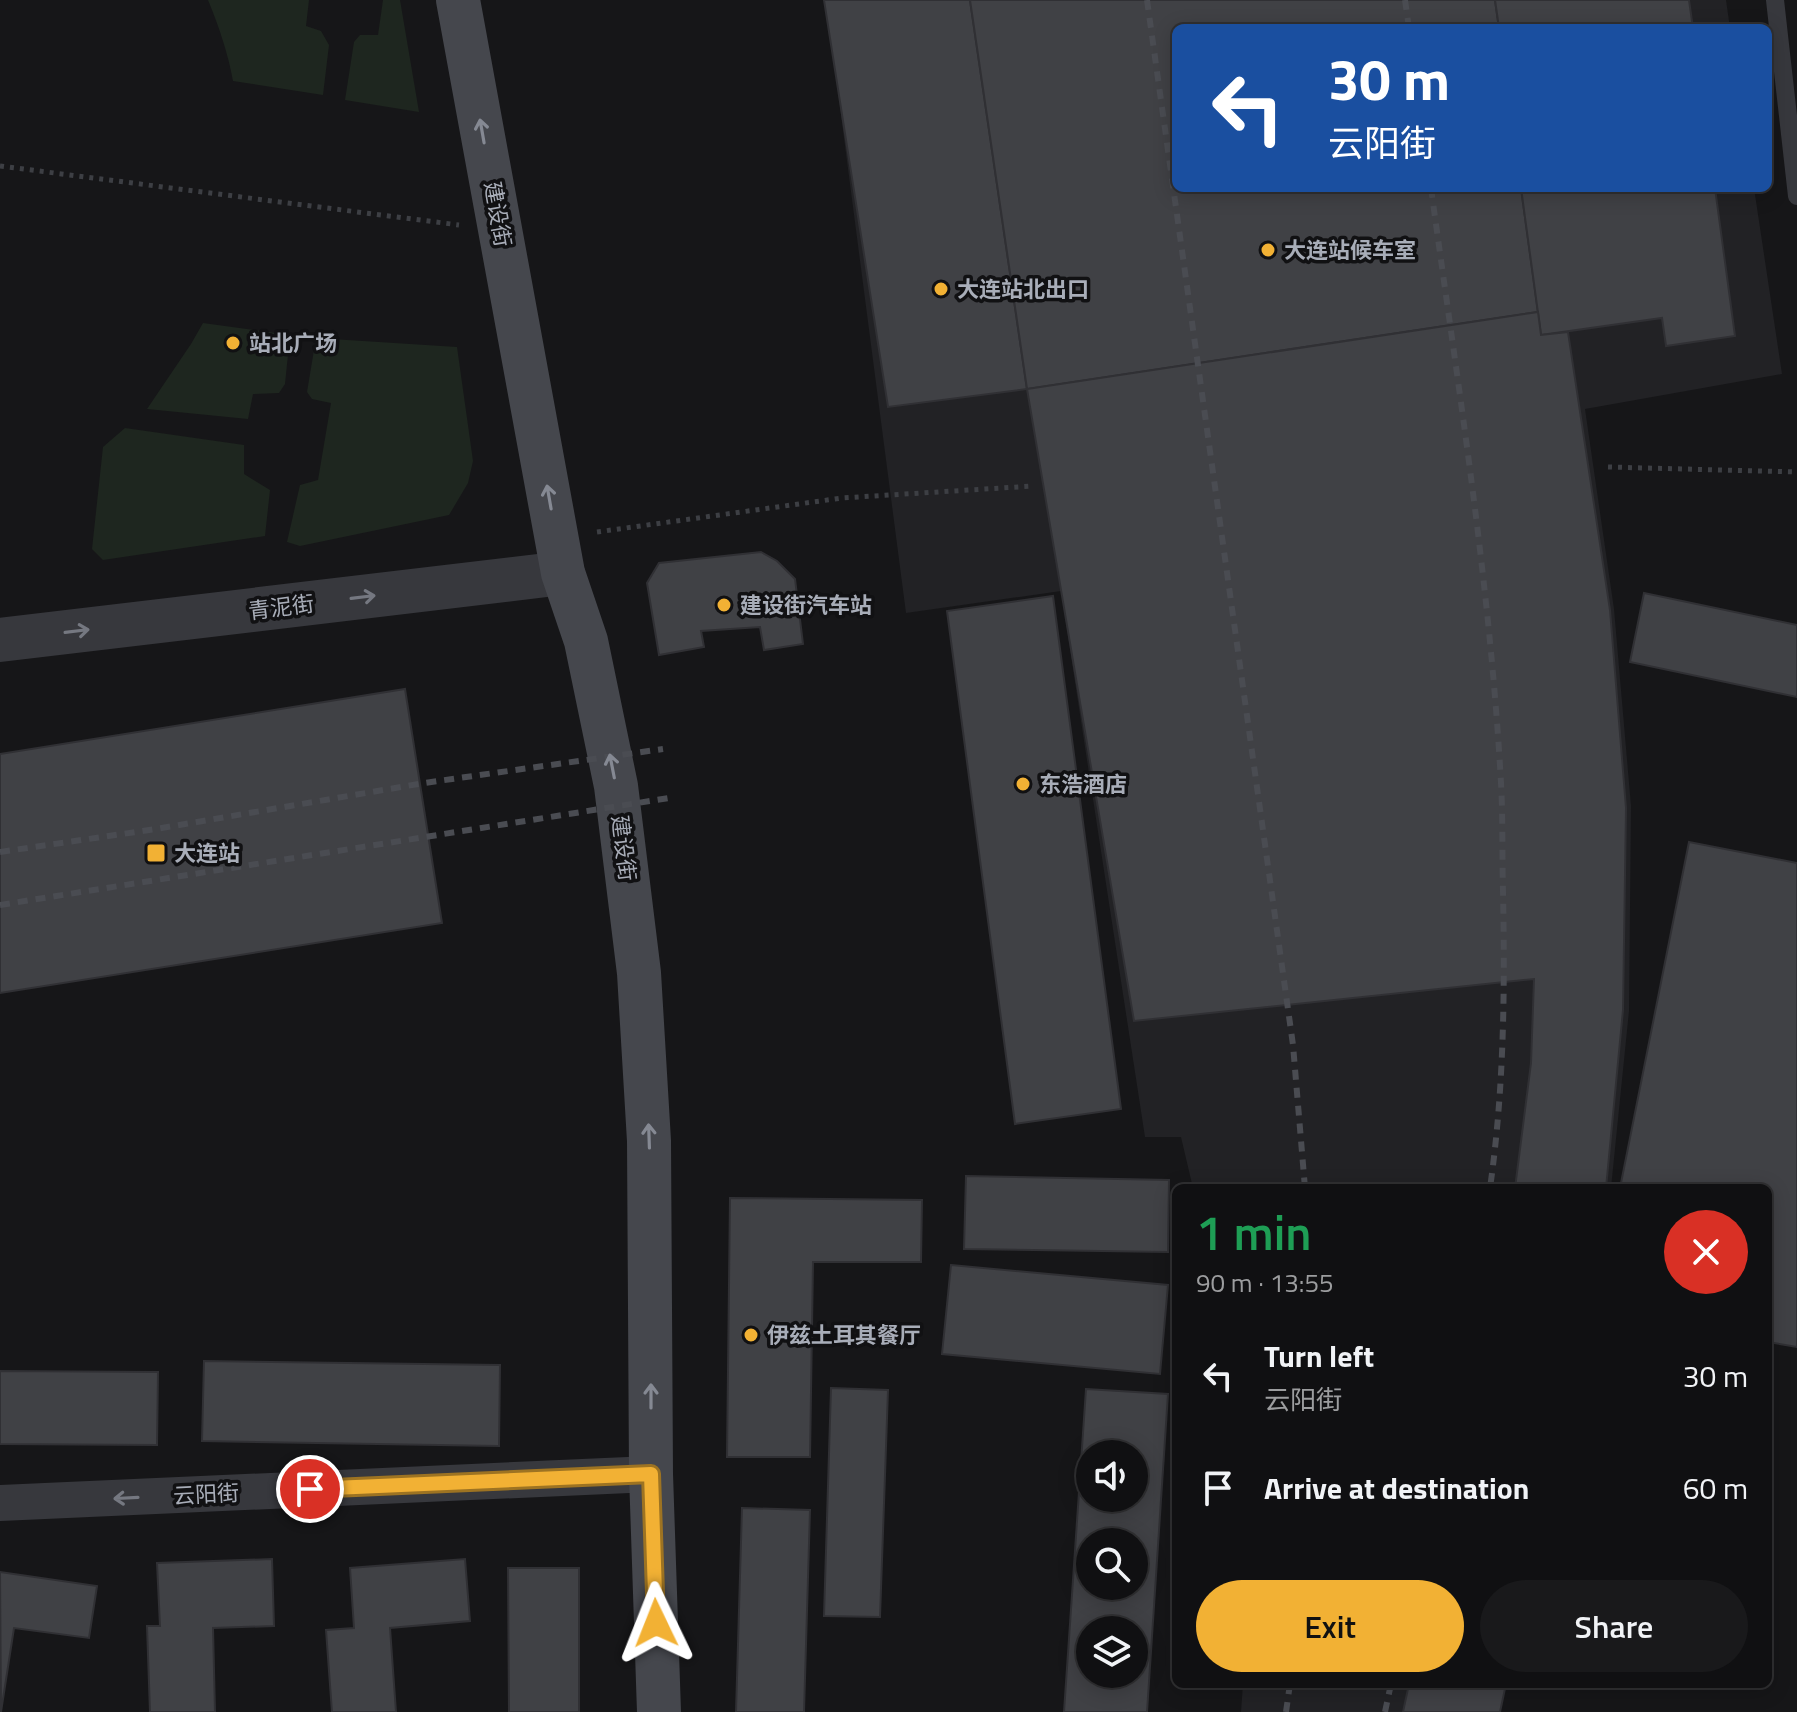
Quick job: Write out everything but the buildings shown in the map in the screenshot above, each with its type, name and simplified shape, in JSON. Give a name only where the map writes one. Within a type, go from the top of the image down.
[{"type":"main road","name":"建设街","points":[[458,0],[560,555],[586,641],[616,786],[639,973],[649,1141],[651,1474],[659,1712]]},
{"type":"street","name":"青泥街","points":[[0,640],[560,555]]},
{"type":"street","name":"云阳街","points":[[0,1503],[651,1474]]},
{"type":"lane","points":[[1775,0],[1797,196]]},
{"type":"path","points":[[0,166],[501,230]]},
{"type":"path","points":[[1608,467],[1797,472]]},
{"type":"path","points":[[560,555],[842,498],[1034,486]]},
{"type":"shaded area","points":[[208,0],[309,0],[306,26],[321,31],[329,45],[323,95],[233,81],[223,40]]},
{"type":"shaded area","points":[[383,0],[400,0],[419,112],[345,100],[354,42],[360,35],[378,35]]},
{"type":"shaded area","points":[[826,0],[1726,0],[1729,24],[1172,24],[1172,192],[1755,192],[1782,374],[1585,409],[1614,609],[1631,806],[1629,1011],[1611,1184],[1192,1184],[1181,1137],[1145,1137],[1061,591],[906,613]]},
{"type":"shaded area","points":[[203,323],[290,335],[285,384],[279,393],[253,394],[248,419],[147,409]]},
{"type":"shaded area","points":[[316,338],[457,347],[473,461],[468,483],[449,515],[300,546],[287,542],[300,485],[318,480],[331,403],[312,399],[307,392]]},
{"type":"shaded area","points":[[125,428],[244,445],[244,474],[270,490],[265,536],[103,560],[92,549],[103,447]]},
{"type":"shaded area","points":[[1243,1688],[1504,1688],[1499,1712],[1241,1712]]},
{"type":"railway","points":[[1147,0],[1172,179]]},
{"type":"railway","points":[[1405,0],[1408,24]]},
{"type":"railway","points":[[1174,192],[1293,1045],[1305,1184]]},
{"type":"railway","points":[[1432,192],[1481,559],[1501,783],[1504,929],[1502,1040],[1490,1184]]},
{"type":"railway","points":[[0,852],[424,783],[663,749]]},
{"type":"railway","points":[[0,905],[675,797]]},
{"type":"railway","points":[[1286,1712],[1289,1688]]},
{"type":"railway","points":[[1385,1712],[1390,1688]]},
{"type":"place","name":"大连站候车室","points":[[1268,250]]},
{"type":"place","name":"大连站北出口","points":[[941,289]]},
{"type":"place","name":"站北广场","points":[[233,343]]},
{"type":"place","name":"建设街汽车站","points":[[724,605]]},
{"type":"place","name":"东浩酒店","points":[[1023,784]]},
{"type":"place","name":"大连站","points":[[156,853]]},
{"type":"place","name":"伊兹土耳其餐厅","points":[[751,1335]]},
{"type":"route","points":[[310,1489],[651,1474],[656,1623]]}]
